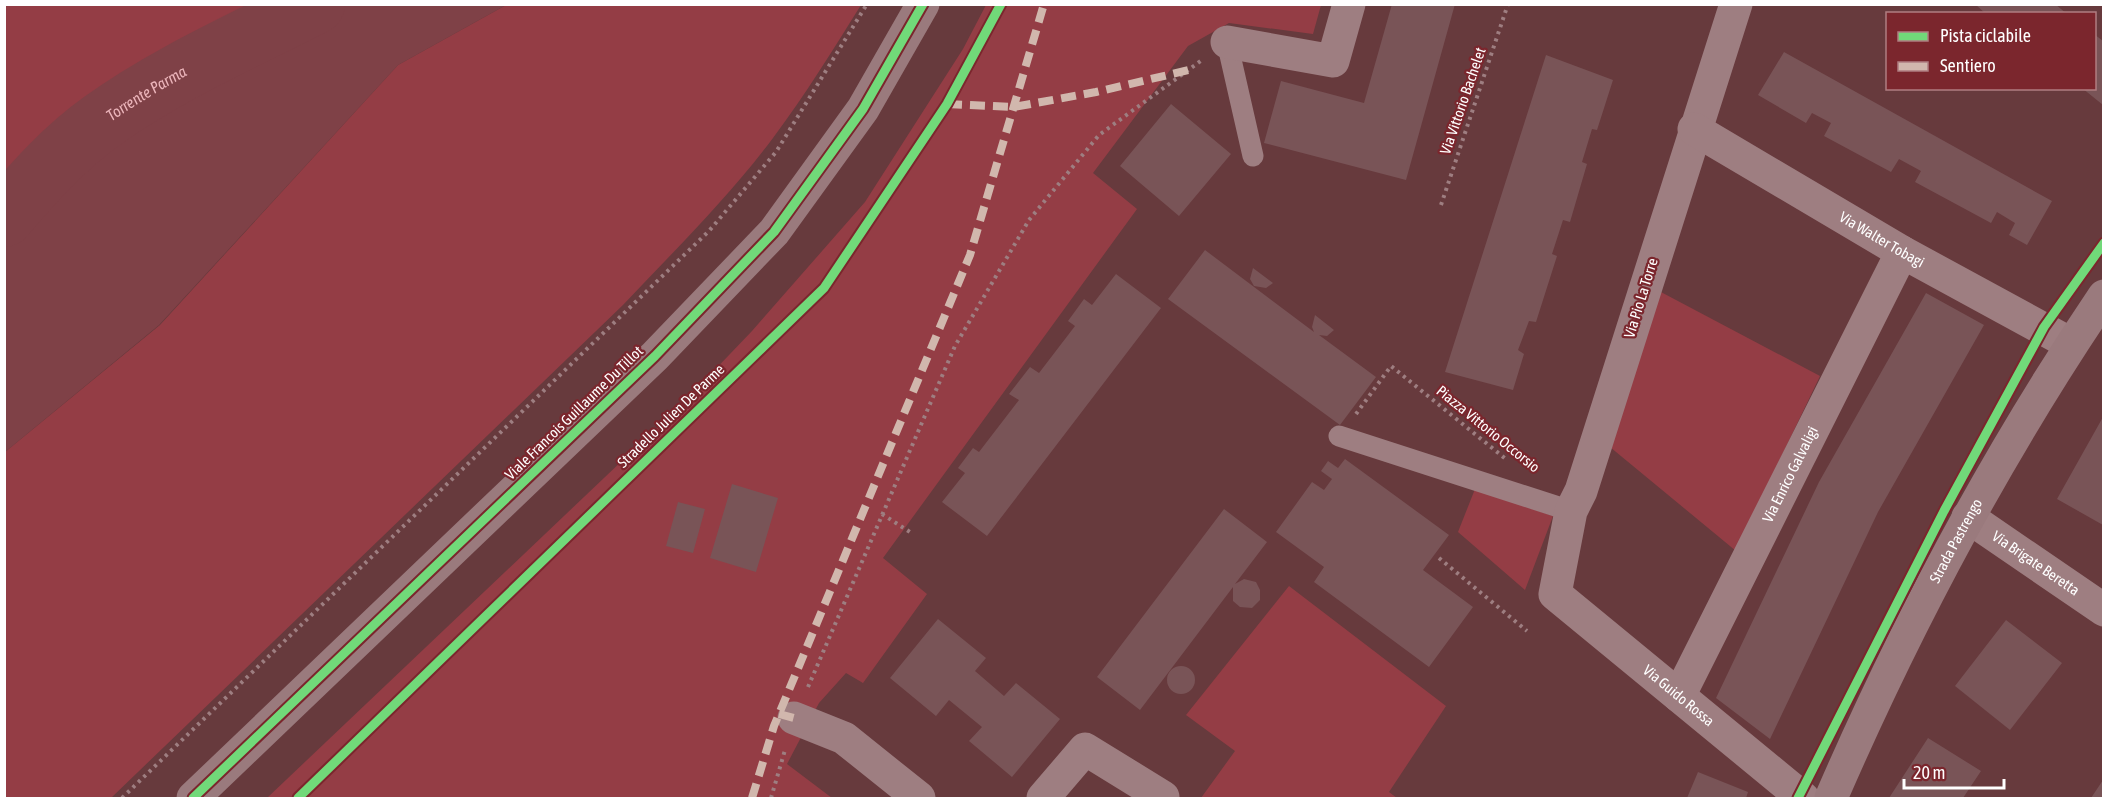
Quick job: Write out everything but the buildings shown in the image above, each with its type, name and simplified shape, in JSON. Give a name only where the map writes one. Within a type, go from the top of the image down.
[{"type":"main road","name":"Viale Francois Guillaume Du Tillot","points":[[193,798],[655,356],[774,232],[863,109],[923,4]]},
{"type":"main road","name":"Strada Pastrengo","points":[[1831,798],[1910,627],[1968,517],[2071,344],[2103,296]]},
{"type":"street","points":[[1227,42],[1333,61],[1349,4]]},
{"type":"street","name":"Via Pio La Torre","points":[[1555,594],[1571,511],[1585,480],[1694,129],[1736,4]]},
{"type":"street","name":"Via Walter Tobagi","points":[[1694,129],[1902,252],[2071,344]]},
{"type":"street","name":"Via Enrico Galvaligi","points":[[1678,696],[1902,252]]},
{"type":"street","name":"Via Brigate Beretta","points":[[1968,517],[2103,610]]},
{"type":"street","name":"Via Guido Rossa","points":[[1555,594],[1803,798]]},
{"type":"street","points":[[794,718],[844,738],[920,798]]},
{"type":"street","points":[[1043,798],[1085,749],[1163,797]]},
{"type":"lane","points":[[1227,42],[1253,156]]},
{"type":"lane","points":[[1339,436],[1571,511]]},
{"type":"path","points":[[122,798],[703,237],[776,152],[867,4]]},
{"type":"path","points":[[771,798],[794,718],[955,346],[1029,220],[1099,135],[1227,42]]},
{"type":"path","points":[[882,514],[914,534]]},
{"type":"path","points":[[1439,558],[1527,631]]},
{"type":"shaded area","points":[[5,5],[290,5],[5,207]]},
{"type":"shaded area","points":[[290,5],[506,5],[398,65],[159,325],[5,452],[5,207]]},
{"type":"shaded area","points":[[506,5],[861,5],[808,89],[773,138],[738,182],[681,244],[623,305],[111,798],[5,798],[5,452],[160,325],[398,65]]},
{"type":"shaded area","points":[[986,5],[1321,5],[1313,34],[1229,23],[1188,46],[1093,173],[1137,209],[883,558],[927,594],[863,683],[846,673],[819,703],[787,764],[832,798],[267,798],[684,402],[752,331],[865,202],[963,49]]},
{"type":"shaded area","points":[[1659,291],[1820,376],[1736,551],[1610,447]]},
{"type":"shaded area","points":[[1475,489],[1553,516],[1525,590],[1458,532]]},
{"type":"shaded area","points":[[1289,586],[1446,706],[1389,792],[1397,798],[1201,798],[1235,751],[1186,715]]},
{"type":"waterway","name":"Torrente Parma","points":[[4,217],[62,154],[102,121],[179,73],[315,4]]},
{"type":"marked path","points":[[752,798],[774,726],[970,255],[1044,4]]},
{"type":"marked path","points":[[947,104],[1014,107],[1096,92],[1189,70]]},
{"type":"marked path","points":[[779,714],[794,718]]},
{"type":"cycle path","points":[[193,798],[655,356],[774,232],[863,109],[923,4]]},
{"type":"cycle path","name":"Stradello Julien De Parme","points":[[298,798],[824,288],[947,104],[1001,4]]},
{"type":"cycle path","points":[[1798,798],[1944,511],[2044,327],[2104,243]]}]
